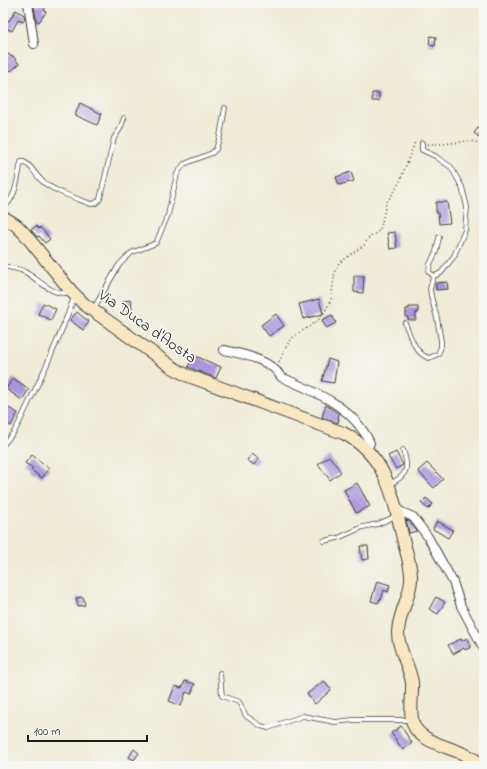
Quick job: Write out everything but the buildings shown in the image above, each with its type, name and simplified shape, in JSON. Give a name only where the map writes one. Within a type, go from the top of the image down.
[{"type":"main road","name":"Via Duca d'Aosta","points":[[3,217],[16,225],[24,233],[73,293],[93,310],[172,368],[186,375],[343,433],[367,449],[390,484],[398,512],[410,569],[411,578],[409,592],[401,616],[398,633],[402,652],[412,681],[411,720]]},
{"type":"main road","points":[[411,720],[417,730],[428,739],[468,756],[483,766]]},
{"type":"street","points":[[28,3],[34,44]]},
{"type":"street","name":"Via Duca d'Aosta","points":[[224,350],[247,355],[277,370],[281,377],[323,395],[345,410],[370,443],[367,449]]},
{"type":"street","points":[[398,512],[413,517],[428,537],[453,582],[462,606],[484,649]]},
{"type":"lane","points":[[93,310],[119,265],[132,253],[156,243],[168,215],[177,174],[184,164],[212,153],[216,149],[225,108]]},
{"type":"lane","points":[[3,207],[12,200],[21,162],[30,165],[41,180],[57,190],[91,204],[96,203],[100,199],[114,138],[120,129],[124,118]]},
{"type":"lane","points":[[405,323],[421,354],[429,358],[438,354],[441,347],[441,341],[430,289],[434,276],[441,273],[454,256],[465,230],[467,207],[462,187],[451,167],[435,156],[422,150],[422,143]]},
{"type":"lane","points":[[434,276],[429,272],[430,264],[436,252],[439,237]]},
{"type":"lane","points":[[3,266],[27,273],[40,283],[52,289],[65,294],[73,293],[64,327],[48,362],[19,423],[14,432],[3,445]]},
{"type":"lane","points":[[390,484],[400,479],[405,472],[406,459],[403,450]]},
{"type":"lane","points":[[324,541],[338,538],[363,527],[378,524],[398,512]]},
{"type":"lane","points":[[220,672],[222,696],[239,702],[246,716],[263,728],[268,728],[303,716],[334,722],[353,720],[411,720]]},
{"type":"path","points":[[277,370],[280,359],[287,345],[294,336],[318,321],[326,310],[331,299],[335,271],[339,263],[364,245],[370,236],[377,233],[381,227],[386,203],[400,181],[415,142],[443,144],[469,141],[484,144]]},
{"type":"path","points":[[123,766],[128,766]]}]
